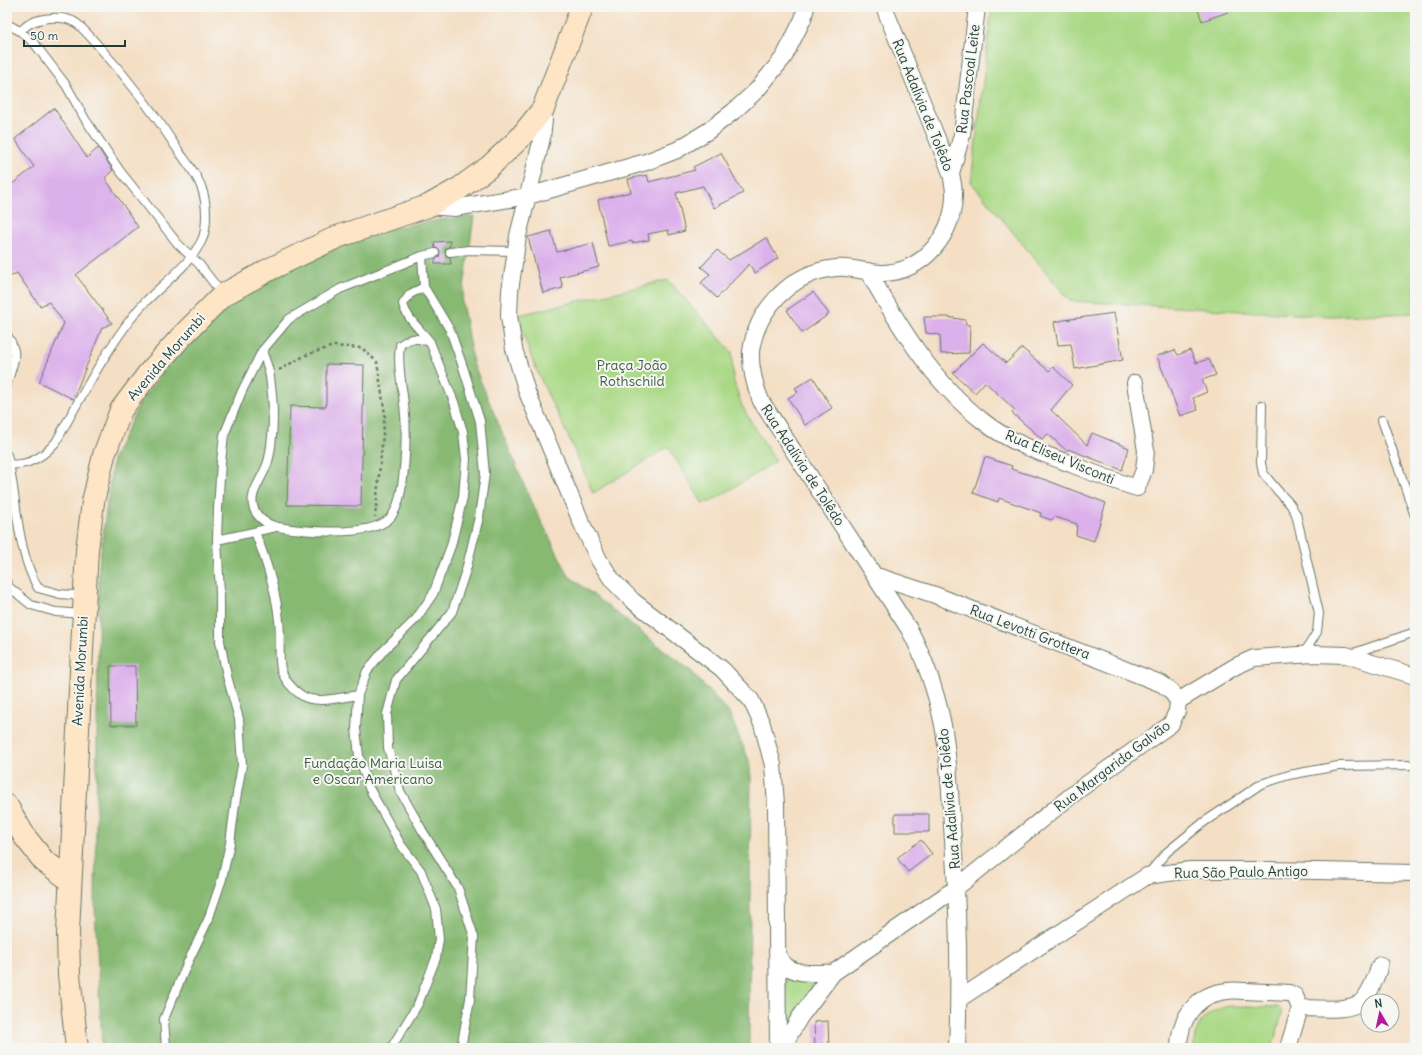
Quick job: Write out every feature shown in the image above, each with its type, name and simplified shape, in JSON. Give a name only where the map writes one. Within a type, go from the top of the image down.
[{"type":"main road","name":"Avenida Morumbi","points":[[77,1048],[69,975],[68,932],[87,549],[93,502],[104,455],[121,410],[148,374],[182,336],[223,295],[270,269],[337,237],[428,206],[460,188],[489,167],[519,139],[543,108],[582,7]]},
{"type":"main road","points":[[7,806],[25,837],[44,861],[70,880]]},
{"type":"main road","points":[[44,861],[60,854],[72,840]]},
{"type":"street","points":[[428,206],[454,208],[528,196],[646,162],[677,150],[708,131],[757,90],[784,57],[803,19],[806,7]]},
{"type":"street","name":"Rua Adalívia de Tolêdo","points":[[884,7],[951,173],[954,194],[952,213],[946,232],[935,248],[922,260],[897,271],[884,273],[856,268],[836,268],[803,277],[782,292],[770,304],[759,324],[751,352],[754,383],[761,401],[909,629],[922,652],[932,681],[943,725],[948,763],[956,888],[959,999],[957,1048]]},
{"type":"street","name":"Rua Pascoal Leite","points":[[951,173],[962,135],[976,7]]},
{"type":"street","points":[[543,108],[544,120],[542,138],[516,251],[510,291],[509,316],[514,349],[527,392],[582,524],[600,560],[613,581],[633,601],[722,669],[751,700],[762,724],[773,765],[776,804],[778,1048]]},
{"type":"street","name":"Rua Eliseu Visconti","points":[[868,271],[896,320],[934,372],[965,407],[980,419],[1015,441],[1106,479],[1137,488],[1144,470],[1146,451],[1135,383]]},
{"type":"street","name":"Rua Levotti Grottera","points":[[874,575],[935,595],[1162,684],[1171,691],[1178,701]]},
{"type":"street","points":[[1178,701],[1236,666],[1254,658],[1303,655],[1346,655],[1415,676]]},
{"type":"street","name":"Rua Margarida Galvão","points":[[782,1048],[800,1017],[833,973],[956,888],[1078,791],[1171,724],[1177,711],[1178,701]]},
{"type":"street","name":"Rua São Paulo Antigo","points":[[959,999],[1147,876],[1198,870],[1415,873]]},
{"type":"street","points":[[778,956],[786,966],[797,971],[808,973],[833,973]]},
{"type":"street","points":[[1300,1008],[1347,1008],[1363,1000],[1375,982],[1380,965]]},
{"type":"street","points":[[1179,1048],[1179,1036],[1187,1015],[1205,998],[1227,991],[1289,993],[1296,996],[1300,1008],[1288,1048]]},
{"type":"lane","points":[[8,464],[13,465],[36,460],[47,452],[56,442],[109,350],[124,328],[150,296],[192,257],[202,241],[206,212],[202,188],[198,178],[168,134],[102,50],[76,23],[62,18],[44,19],[30,23],[20,31]]},
{"type":"lane","points":[[7,24],[20,31],[34,43],[66,85],[85,119],[120,171],[178,244],[192,257],[223,295]]},
{"type":"lane","points":[[450,252],[469,250],[516,251]]},
{"type":"lane","points":[[166,1048],[164,1019],[187,964],[208,920],[222,879],[230,843],[242,765],[239,719],[227,676],[220,641],[220,593],[217,540],[220,470],[224,436],[232,412],[262,351],[289,319],[340,289],[422,256],[435,253]]},
{"type":"lane","points":[[422,256],[424,287],[450,330],[480,421],[485,474],[477,524],[466,570],[452,612],[396,680],[387,714],[388,748],[400,791],[458,888],[474,937],[470,999],[461,1048]]},
{"type":"lane","points":[[390,1048],[418,1004],[436,958],[439,939],[438,924],[436,909],[421,872],[401,845],[369,788],[359,756],[356,729],[358,695],[367,671],[384,650],[416,619],[434,594],[451,546],[463,497],[466,459],[463,432],[454,402],[430,342],[413,322],[403,304],[410,294],[424,287]]},
{"type":"lane","points":[[7,335],[14,349],[15,358],[7,383]]},
{"type":"lane","points":[[217,540],[276,527],[328,532],[374,528],[389,519],[399,500],[405,462],[406,420],[398,356],[400,345],[408,339],[417,338],[430,342]]},
{"type":"lane","points":[[262,351],[270,376],[272,425],[271,446],[267,465],[253,494],[252,503],[254,510],[261,519],[276,527]]},
{"type":"lane","points":[[1262,405],[1261,463],[1263,473],[1276,490],[1290,504],[1296,514],[1319,613],[1318,632],[1303,655]]},
{"type":"lane","points":[[1382,420],[1415,516]]},
{"type":"lane","points":[[7,455],[19,529],[34,581],[38,588],[60,594],[84,605]]},
{"type":"lane","points":[[255,532],[266,558],[272,578],[279,620],[281,668],[287,682],[301,696],[319,700],[358,695]]},
{"type":"lane","points":[[7,583],[9,587],[30,605],[56,612],[84,605]]},
{"type":"lane","points":[[1346,655],[1415,632]]},
{"type":"lane","points":[[1147,876],[1167,852],[1204,822],[1261,784],[1290,775],[1338,766],[1415,765]]},
{"type":"path","points":[[270,376],[306,354],[333,346],[362,348],[377,362],[385,414],[374,528]]},
{"type":"green space","points":[[992,7],[1415,7],[1415,313],[1330,316],[1070,301],[971,182]]},
{"type":"green space","name":"Fundação Maria Luisa e Oscar Americano","points":[[474,216],[462,302],[473,363],[530,499],[569,576],[690,670],[729,713],[751,765],[749,1048],[102,1048],[95,908],[99,565],[113,458],[141,401],[193,330],[250,282],[382,230],[438,220]]},
{"type":"green space","name":"Praça João Rothschild","points":[[668,280],[732,352],[733,379],[742,406],[776,461],[709,503],[708,501],[703,504],[668,447],[593,493],[531,357],[519,315]]},
{"type":"green space","points":[[785,971],[793,980],[811,983],[816,980],[785,1034]]},
{"type":"green space","points":[[1230,1006],[1278,1007],[1281,1009],[1282,1014],[1272,1048],[1194,1048],[1196,1032],[1203,1020],[1215,1011]]},
{"type":"building","points":[[1197,7],[1237,7],[1237,9],[1202,21]]},
{"type":"building","points":[[54,108],[87,158],[98,148],[113,170],[105,178],[138,227],[76,275],[112,323],[102,328],[73,399],[39,382],[64,323],[49,302],[40,306],[17,273],[7,278],[7,188],[34,167],[15,139]]},
{"type":"building","points":[[721,153],[743,193],[714,208],[703,186],[676,193],[685,231],[669,235],[668,230],[648,234],[649,240],[632,243],[632,241],[608,246],[598,200],[631,192],[628,179],[647,175],[649,182],[695,170],[693,167]]},
{"type":"building","points":[[551,231],[557,252],[593,243],[599,267],[560,277],[563,288],[543,293],[528,237]]},
{"type":"building","points":[[766,238],[778,258],[755,273],[749,264],[717,298],[701,283],[710,274],[701,267],[717,250],[729,260]]},
{"type":"building","points":[[450,241],[450,246],[446,248],[445,252],[446,256],[450,257],[451,264],[435,264],[435,259],[439,257],[440,252],[439,249],[435,248],[434,242]]},
{"type":"building","points":[[813,292],[829,314],[802,333],[787,310]]},
{"type":"building","points":[[1114,313],[1123,360],[1075,369],[1071,344],[1058,345],[1054,322]]},
{"type":"building","points":[[924,317],[948,317],[965,320],[966,325],[970,325],[969,353],[941,354],[940,335],[926,333]]},
{"type":"building","points":[[983,343],[1006,363],[1022,348],[1049,371],[1053,367],[1072,385],[1051,410],[1087,445],[1092,433],[1129,448],[1122,470],[1068,449],[1067,451],[1048,434],[1042,439],[1012,413],[1015,410],[985,382],[975,393],[953,373]]},
{"type":"building","points":[[1175,350],[1178,355],[1190,350],[1196,363],[1209,359],[1216,375],[1202,380],[1207,392],[1193,398],[1198,410],[1180,416],[1157,356]]},
{"type":"building","points":[[326,364],[364,365],[361,506],[287,505],[290,406],[326,407]]},
{"type":"building","points":[[813,377],[832,408],[805,425],[788,398],[798,392],[795,388]]},
{"type":"building","points":[[985,457],[1012,466],[1011,469],[1046,480],[1106,503],[1094,541],[1076,535],[1077,524],[1055,517],[1051,520],[1040,516],[1041,513],[999,498],[998,502],[973,493]]},
{"type":"building","points":[[110,666],[135,666],[136,725],[111,725]]},
{"type":"building","points":[[895,814],[929,814],[929,832],[895,832]]},
{"type":"building","points":[[921,840],[932,854],[908,872],[897,858]]},
{"type":"building","points":[[828,1021],[829,1048],[815,1048],[814,1022]]}]
